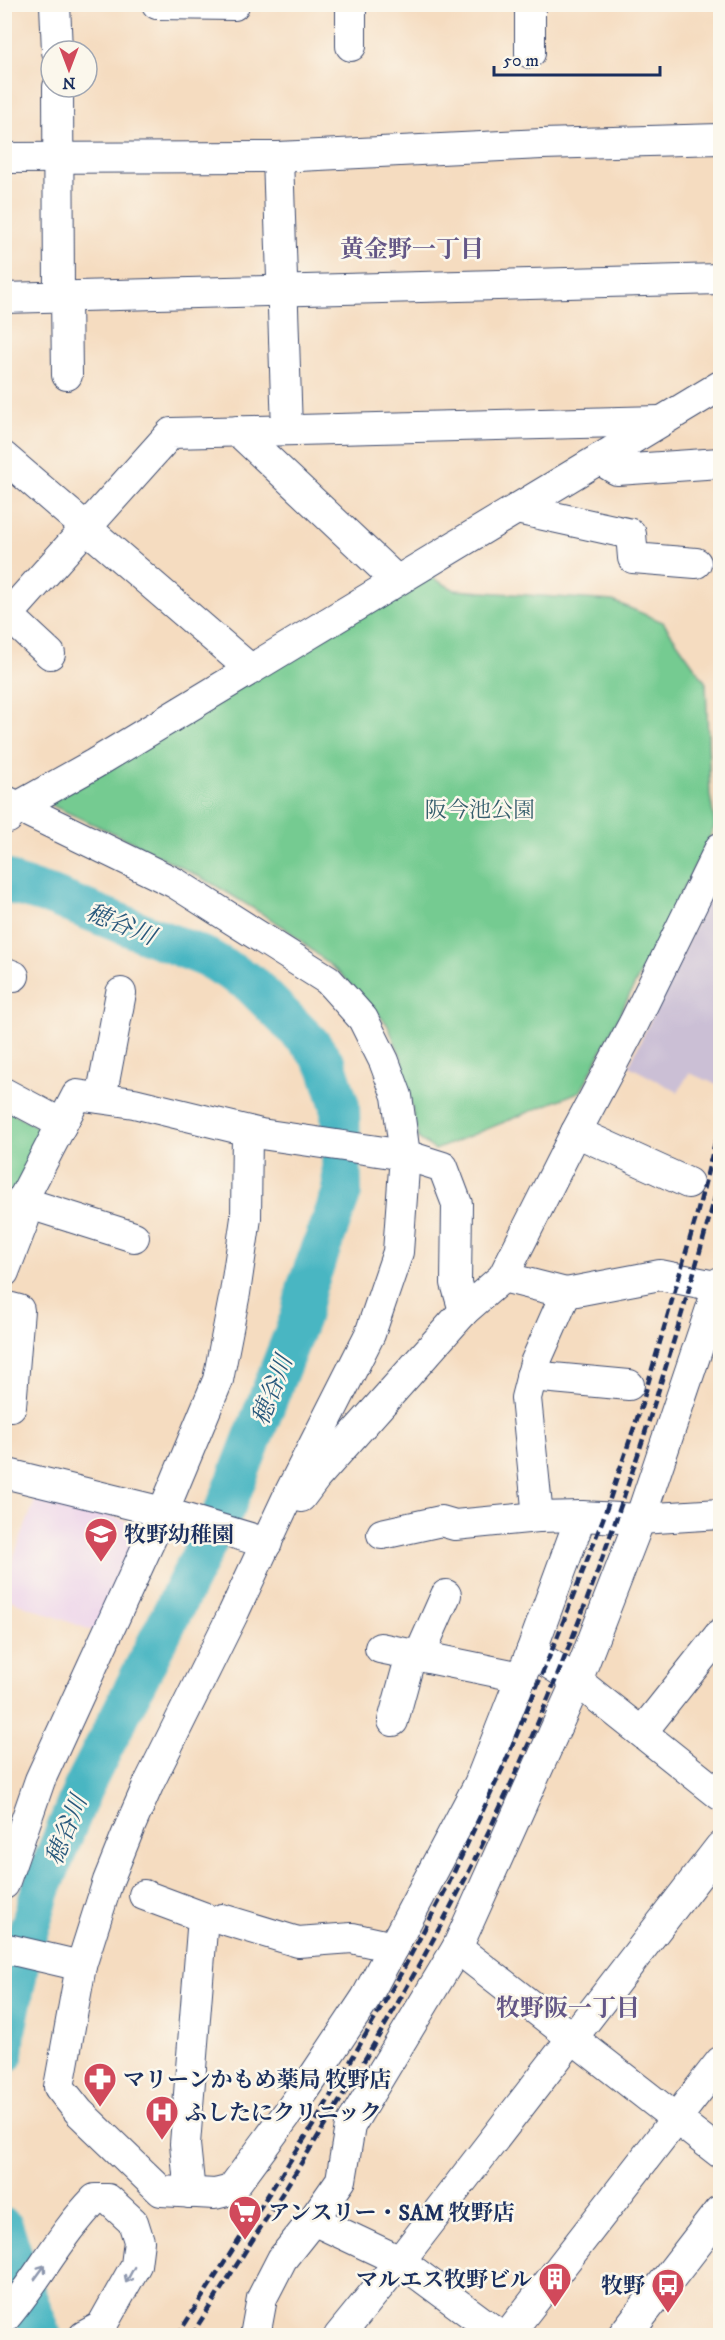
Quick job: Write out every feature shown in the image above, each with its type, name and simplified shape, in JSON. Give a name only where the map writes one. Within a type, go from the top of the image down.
[{"type":"main road","points":[[624,2336],[720,2212]]},
{"type":"street","points":[[55,4],[56,39]]},
{"type":"street","points":[[157,4],[234,5]]},
{"type":"street","points":[[351,4],[351,46]]},
{"type":"street","points":[[530,4],[532,4],[530,53]]},
{"type":"street","points":[[58,99],[67,375]]},
{"type":"street","points":[[4,158],[278,158],[542,144],[720,140]]},
{"type":"street","points":[[278,158],[287,430]]},
{"type":"street","points":[[4,298],[720,279]]},
{"type":"street","points":[[9,809],[94,764],[249,668],[720,386]]},
{"type":"street","points":[[50,654],[6,614],[171,433],[663,421]]},
{"type":"street","points":[[238,431],[396,580]]},
{"type":"street","points":[[4,457],[249,668]]},
{"type":"street","points":[[599,459],[617,470],[720,464]]},
{"type":"street","points":[[517,509],[631,534],[633,558],[696,563]]},
{"type":"street","points":[[9,809],[175,883],[328,980],[363,1019],[384,1061],[397,1096],[405,1155],[398,1252],[370,1334],[290,1492],[261,1541],[148,1783],[77,1965],[59,2087],[79,2112],[161,2191],[215,2194],[231,2190],[317,2073],[366,1998],[479,1784],[581,1516]]},
{"type":"street","points":[[261,1541],[464,1311],[503,1277],[634,1023],[720,848]]},
{"type":"street","points":[[101,1098],[121,993]]},
{"type":"street","points":[[4,1093],[62,1124]]},
{"type":"street","points":[[14,1206],[77,1095],[134,1103],[254,1132],[405,1155],[443,1167],[457,1204],[456,1283],[464,1311]]},
{"type":"street","points":[[4,1884],[40,1780],[165,1513],[218,1380],[235,1293],[246,1218],[254,1132]]},
{"type":"street","points":[[576,1132],[688,1183]]},
{"type":"street","points":[[14,1206],[134,1237]]},
{"type":"street","points":[[4,1272],[24,1220],[14,1206]]},
{"type":"street","points":[[255,2336],[262,2298],[282,2259],[313,2220],[340,2180],[350,2126],[457,1948],[577,1681],[640,1519],[720,1285],[660,1275],[566,1293],[503,1277]]},
{"type":"street","points":[[538,1517],[526,1398],[535,1363],[566,1293]]},
{"type":"street","points":[[4,1306],[19,1310],[11,1406],[4,1406]]},
{"type":"street","points":[[531,1376],[629,1385]]},
{"type":"street","points":[[4,1473],[165,1513],[261,1541]]},
{"type":"street","points":[[382,1534],[441,1521],[455,1525],[538,1517],[581,1516],[640,1519],[720,1514]]},
{"type":"street","points":[[393,1720],[415,1655],[446,1595]]},
{"type":"street","points":[[642,1732],[720,1634]]},
{"type":"street","points":[[381,1648],[415,1655],[526,1665],[577,1681],[720,1795]]},
{"type":"street","points":[[339,2336],[400,2261],[720,1846]]},
{"type":"street","points":[[144,1894],[202,1917],[185,2144],[190,2193]]},
{"type":"street","points":[[222,1919],[298,1942],[352,1938],[393,1947]]},
{"type":"street","points":[[4,1948],[77,1965]]},
{"type":"street","points":[[457,1948],[720,2153]]},
{"type":"street","points":[[507,2336],[720,2062]]},
{"type":"street","points":[[4,2319],[79,2215],[94,2199],[108,2199],[133,2222],[139,2241],[136,2265],[101,2327],[84,2336]]},
{"type":"street","points":[[313,2220],[400,2261],[501,2336]]},
{"type":"shaded area","points":[[720,872],[720,1086],[689,1073],[678,1092],[629,1066]]},
{"type":"shaded area","points":[[39,1490],[144,1528],[104,1635],[5,1598],[4,1583]]},
{"type":"green space","name":"阪今池公園","points":[[427,575],[455,590],[613,601],[663,622],[706,683],[710,795],[715,826],[581,1091],[435,1150],[418,1138],[402,1059],[387,1024],[343,976],[284,927],[213,884],[133,842],[44,802]]},
{"type":"green space","points":[[5,1109],[45,1131],[25,1177],[5,1199]]},
{"type":"waterway","name":"穂谷川","points":[[4,878],[15,885],[52,896],[207,958],[250,983],[311,1044],[327,1066],[340,1106],[342,1192],[307,1286],[300,1317],[227,1504],[83,1788],[41,1890],[22,1952],[6,2031],[4,2054]]},
{"type":"waterway","name":"穂谷川","points":[[4,2228],[42,2336]]},
{"type":"railway","points":[[177,2336],[319,2116],[400,1975],[448,1885],[505,1763],[603,1519],[642,1404],[697,1214],[720,1123]]},
{"type":"railway","points":[[191,2336],[323,2128],[407,1988],[483,1843],[518,1768],[578,1624],[605,1551],[654,1404],[720,1179]]},
{"type":"place","name":"牧野幼稚園","points":[[101,1563]]},
{"type":"place","name":"マリーンかもめ薬局 牧野店","points":[[100,2108]]},
{"type":"place","name":"ふしたにクリニック","points":[[162,2141]]},
{"type":"place","name":"アンスリー・SAM 牧野店","points":[[245,2241]]},
{"type":"place","name":"マルエス牧野ビル","points":[[555,2308]]},
{"type":"place","name":"牧野","points":[[668,2314]]},
{"type":"district","name":"黄金野一丁目","points":[[412,249]]},
{"type":"district","name":"牧野阪一丁目","points":[[568,2008]]}]
